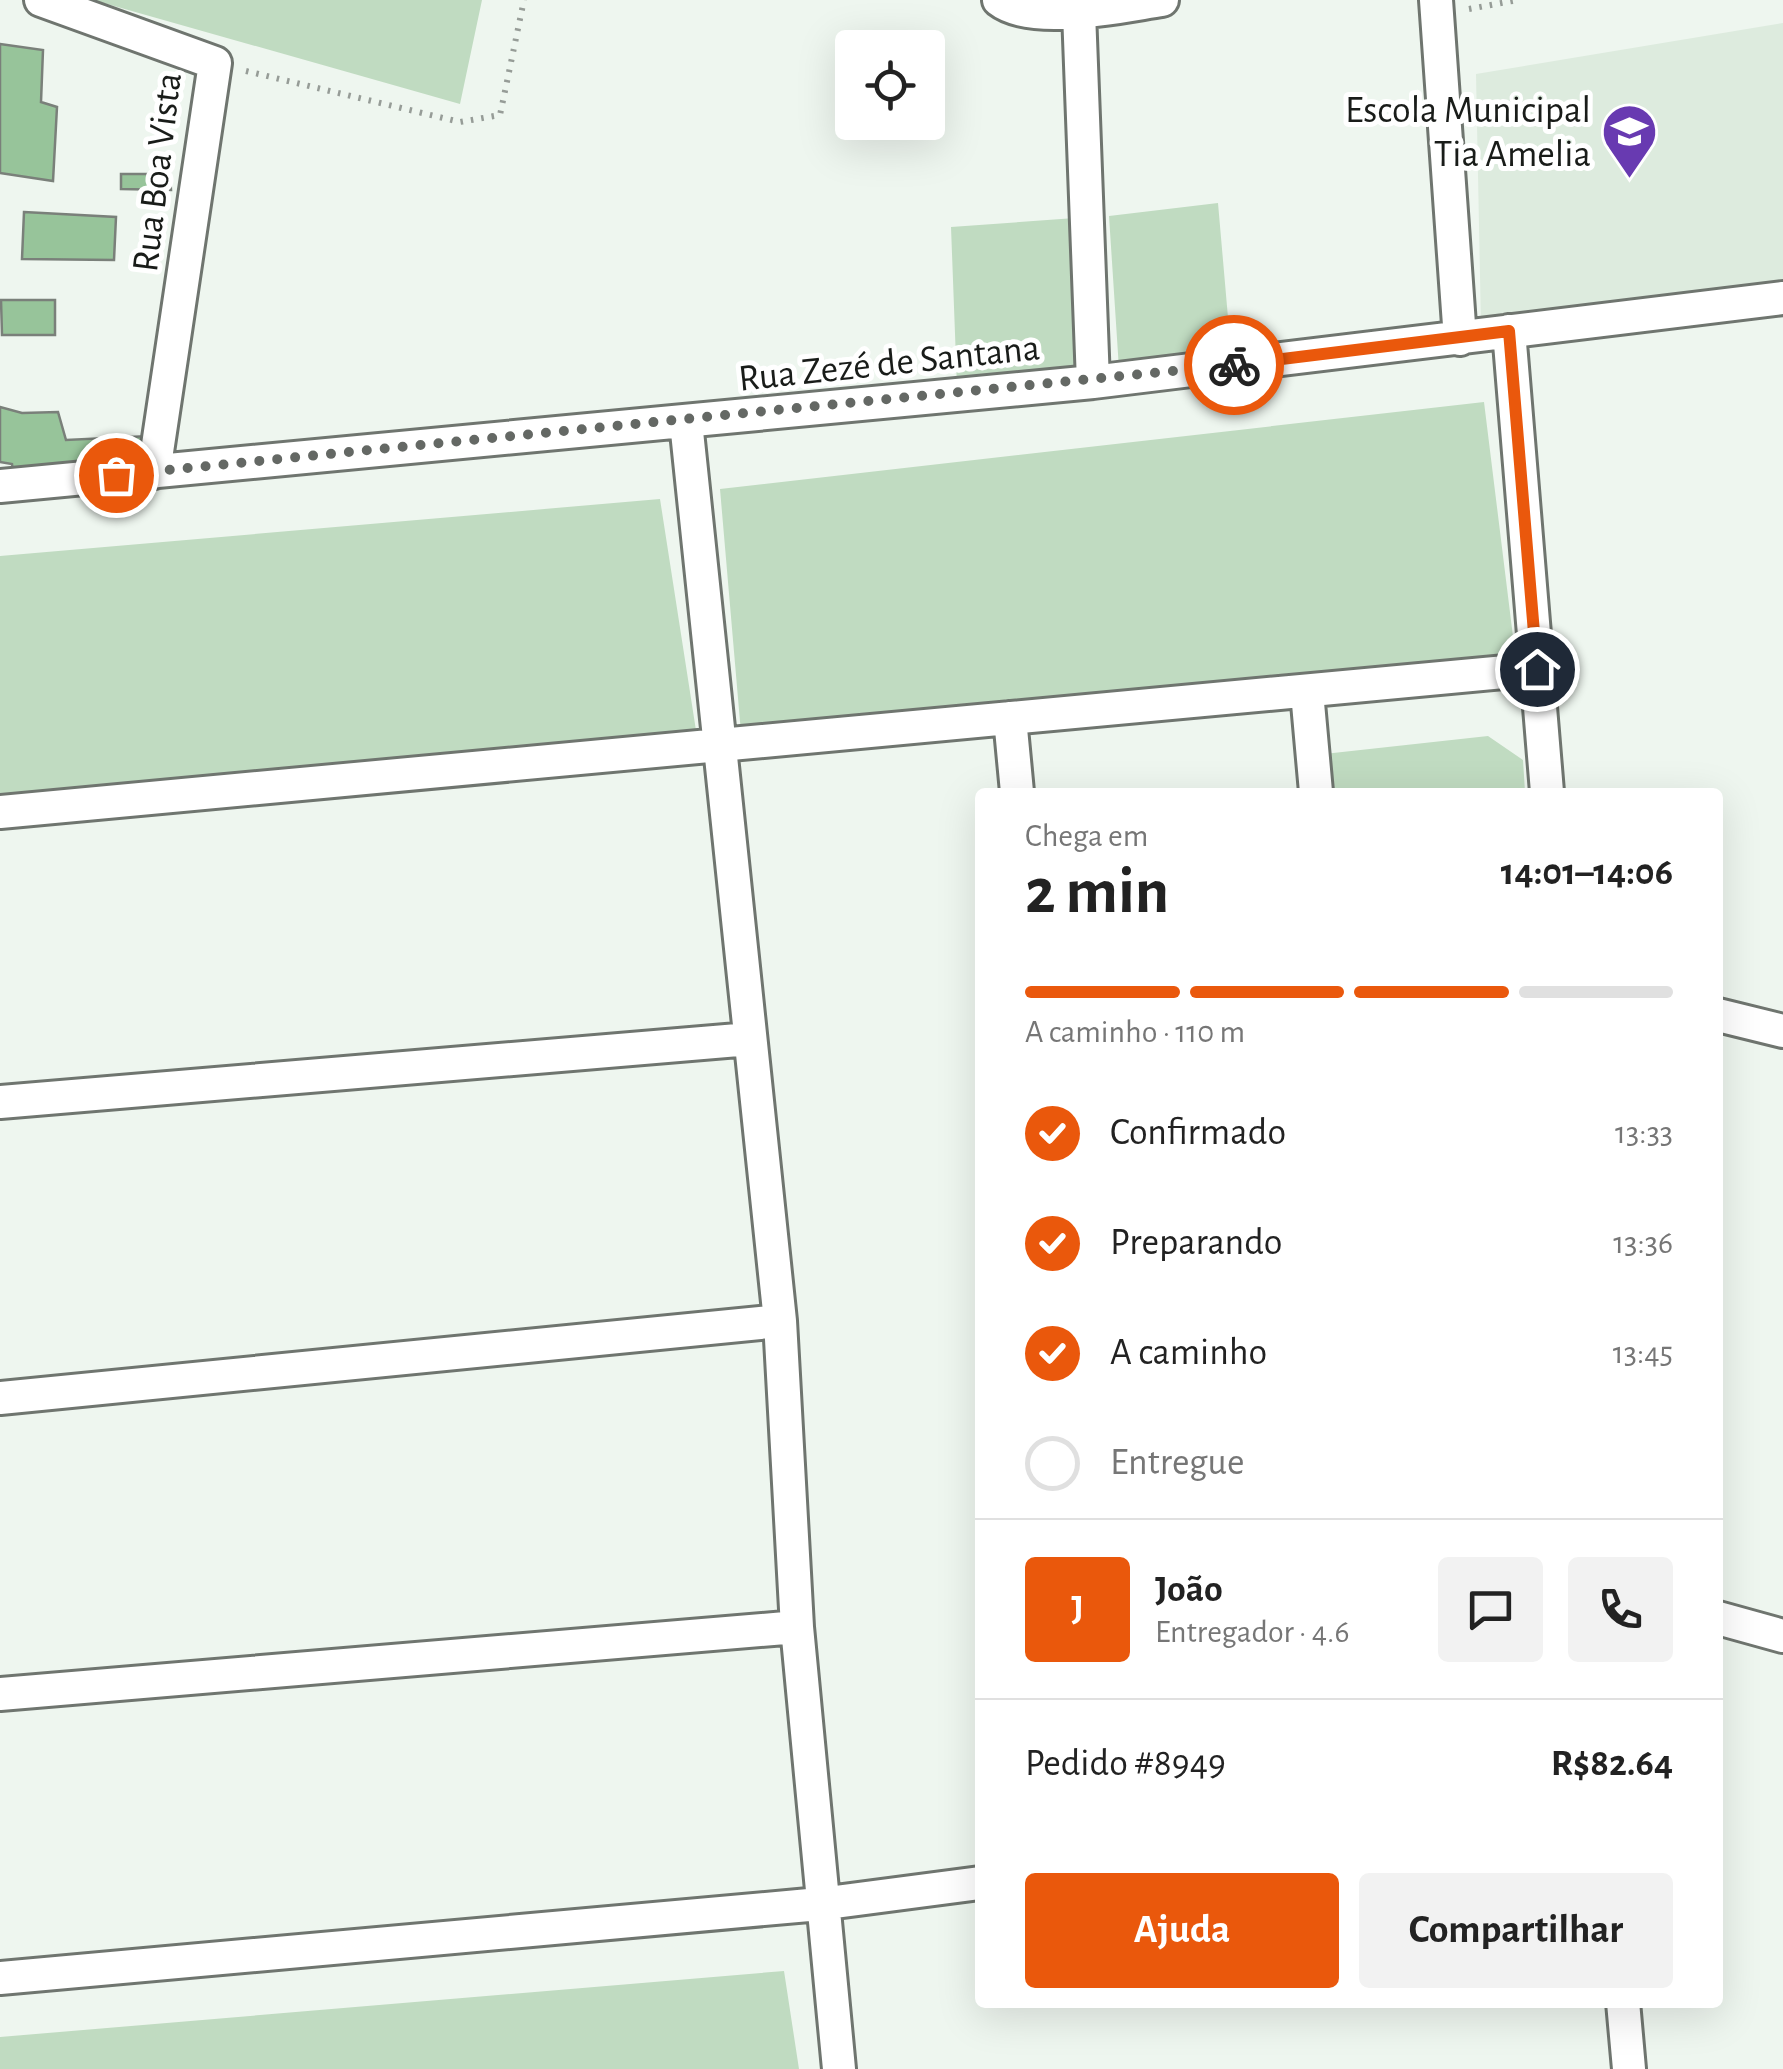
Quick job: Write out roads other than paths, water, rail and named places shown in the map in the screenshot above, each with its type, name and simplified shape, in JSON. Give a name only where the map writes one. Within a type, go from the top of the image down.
[{"type":"street","name":"Rua Boa Vista","points":[[41,0],[216,64],[154,472]]},
{"type":"street","points":[[999,0],[1009,8],[1080,12],[1162,0]]},
{"type":"street","points":[[1437,8],[1460,339]]},
{"type":"street","points":[[1080,12],[1093,382]]},
{"type":"street","name":"Rua Zezé de Santana","points":[[0,486],[1093,382],[1783,298]]},
{"type":"street","points":[[1509,331],[1547,788]]},
{"type":"street","points":[[686,422],[780,1321],[796,1627],[839,2069]]},
{"type":"street","points":[[0,812],[722,748],[1537,669]]},
{"type":"street","points":[[1307,692],[1316,788]]},
{"type":"street","points":[[1010,718],[1017,788]]},
{"type":"street","points":[[1723,1016],[1783,1031]]},
{"type":"street","points":[[0,1102],[750,1040]]},
{"type":"street","points":[[0,1398],[780,1321]]},
{"type":"street","points":[[1723,1619],[1783,1636]]},
{"type":"street","points":[[0,1694],[796,1627]]},
{"type":"street","points":[[0,1978],[820,1904],[975,1885]]},
{"type":"street","points":[[1624,2008],[1629,2069]]},
{"type":"place","name":"Escola Municipal Tia Amelia","points":[[1630,180]]}]
